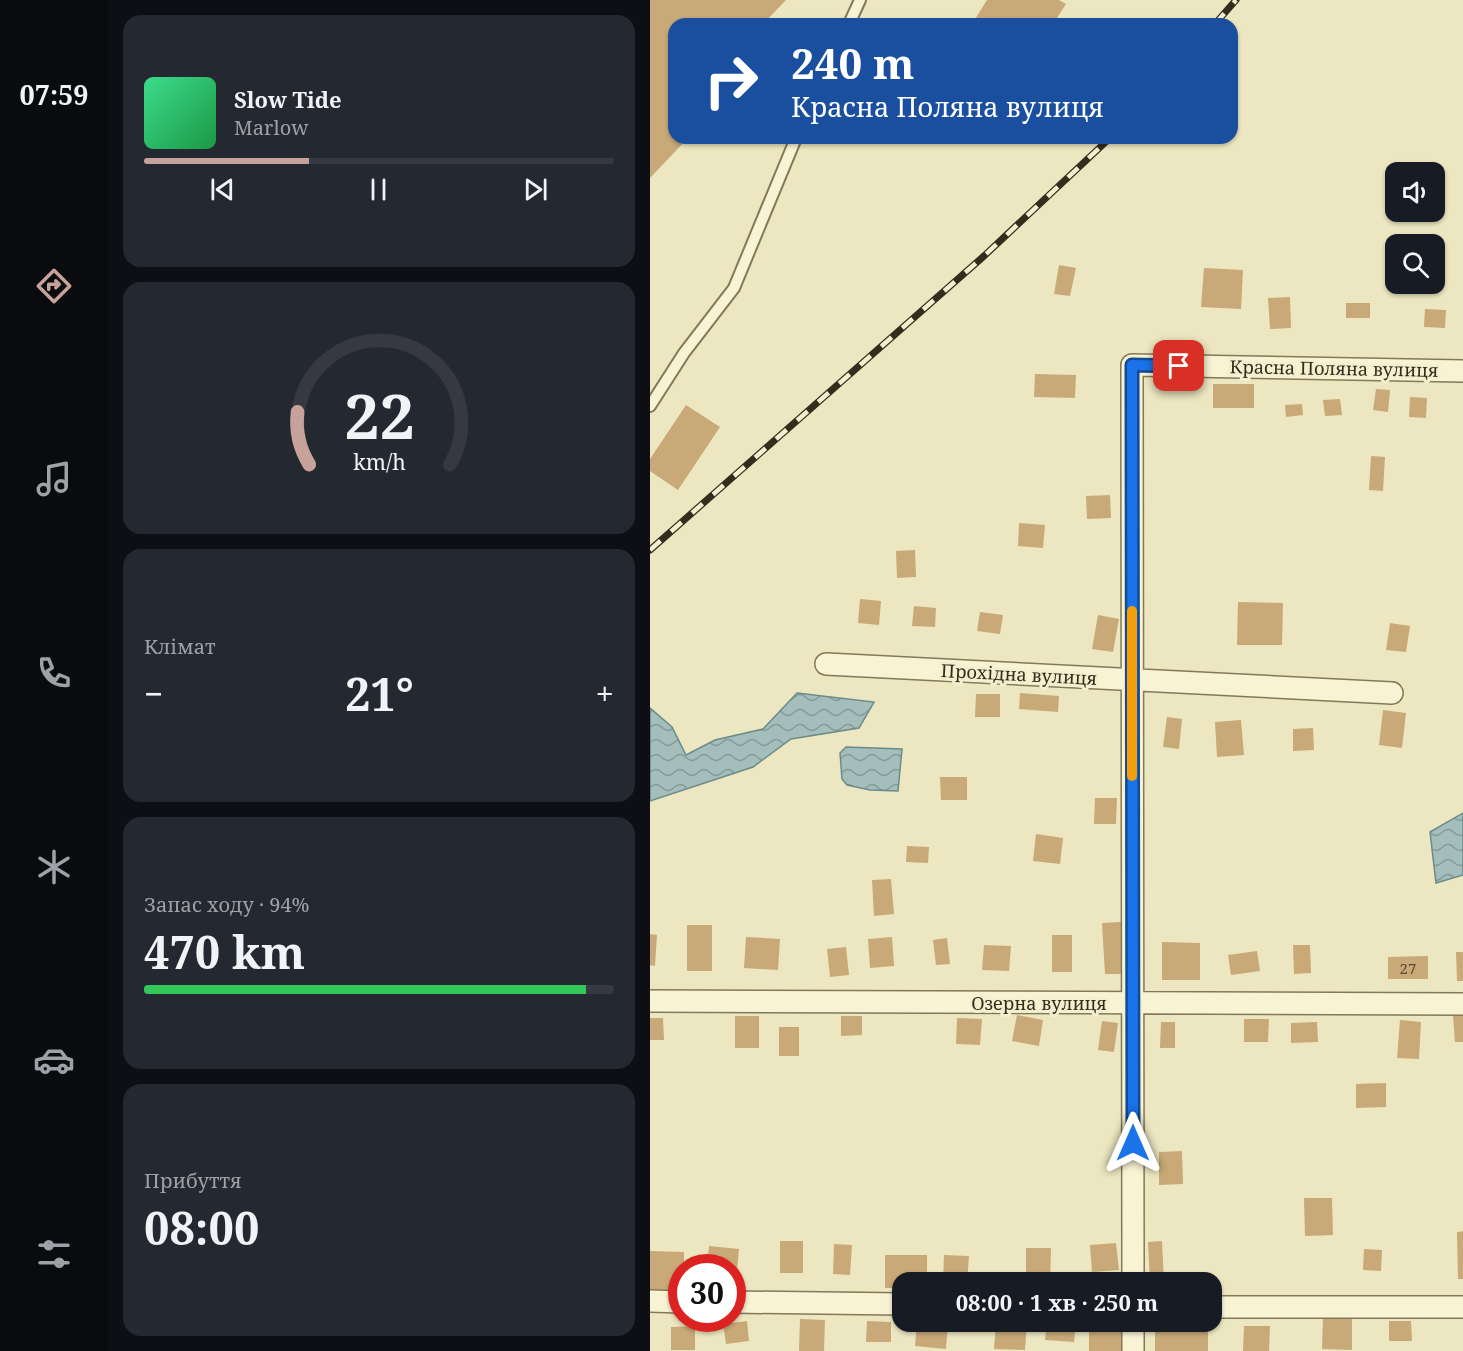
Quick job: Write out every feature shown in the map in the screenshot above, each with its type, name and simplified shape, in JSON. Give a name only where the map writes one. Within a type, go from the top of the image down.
[{"type":"street","name":"Красна Поляна вулиця","points":[[1132,681],[1132,365],[1463,371]]},
{"type":"street","name":"Прохідна вулиця","points":[[826,664],[1392,693]]},
{"type":"street","points":[[1132,681],[1133,1272]]},
{"type":"street","name":"Озерна вулиця","points":[[650,1001],[1463,1004]]},
{"type":"street","points":[[650,1301],[668,1302]]},
{"type":"street","points":[[746,1302],[892,1304]]},
{"type":"street","points":[[1222,1306],[1463,1307]]},
{"type":"street","points":[[1133,1332],[1133,1351]]},
{"type":"lane","points":[[852,18],[860,0]]},
{"type":"lane","points":[[650,406],[684,353],[734,288],[794,144]]},
{"type":"water","points":[[797,693],[874,702],[859,728],[791,739],[753,767],[650,801],[650,708],[672,727],[686,755],[715,740],[763,729]]},
{"type":"water","points":[[846,747],[902,749],[898,791],[870,790],[847,785],[842,779],[840,753]]},
{"type":"water","points":[[1463,813],[1463,875],[1436,883],[1430,832]]},
{"type":"building","points":[[650,0],[786,0],[769,18],[668,18],[668,144],[682,144],[650,178]]},
{"type":"building","points":[[987,0],[1059,0],[1066,4],[1057,18],[976,18]]},
{"type":"building","points":[[1059,265],[1076,268],[1070,296],[1054,294]]},
{"type":"building","points":[[1204,268],[1243,270],[1241,309],[1201,307]]},
{"type":"building","points":[[1290,297],[1291,328],[1270,329],[1268,298]]},
{"type":"building","points":[[1346,303],[1370,303],[1370,318],[1346,318]]},
{"type":"building","points":[[1425,309],[1446,310],[1445,328],[1424,327]]},
{"type":"building","points":[[1035,374],[1076,375],[1075,398],[1034,397]]},
{"type":"building","points":[[1213,384],[1254,384],[1254,408],[1213,408]]},
{"type":"building","points":[[1376,389],[1390,390],[1388,412],[1373,410]]},
{"type":"building","points":[[1410,397],[1427,398],[1426,418],[1409,417]]},
{"type":"building","points":[[1340,399],[1342,415],[1325,416],[1323,400]]},
{"type":"building","points":[[1302,404],[1303,415],[1286,417],[1285,405]]},
{"type":"building","points":[[686,405],[720,427],[678,490],[650,471],[650,459]]},
{"type":"building","points":[[1371,456],[1385,457],[1383,491],[1369,490]]},
{"type":"building","points":[[1110,495],[1111,518],[1087,519],[1086,496]]},
{"type":"building","points":[[1019,523],[1045,525],[1043,548],[1018,546]]},
{"type":"building","points":[[915,550],[916,577],[897,578],[896,551]]},
{"type":"building","points":[[860,599],[881,601],[879,625],[858,623]]},
{"type":"building","points":[[1238,602],[1283,603],[1282,645],[1237,645]]},
{"type":"building","points":[[914,606],[936,608],[935,627],[912,626]]},
{"type":"building","points":[[980,612],[1003,615],[1000,634],[977,631]]},
{"type":"building","points":[[1098,615],[1119,619],[1113,652],[1092,649]]},
{"type":"building","points":[[1390,623],[1410,626],[1406,652],[1386,650]]},
{"type":"building","points":[[1020,693],[1059,696],[1058,712],[1019,709]]},
{"type":"building","points":[[976,694],[1000,694],[1000,717],[975,717]]},
{"type":"building","points":[[1383,710],[1406,713],[1402,748],[1379,745]]},
{"type":"building","points":[[1167,717],[1182,719],[1179,749],[1163,747]]},
{"type":"building","points":[[1241,720],[1244,755],[1217,757],[1215,722]]},
{"type":"building","points":[[1313,728],[1314,750],[1293,751],[1293,729]]},
{"type":"building","points":[[940,777],[967,777],[967,800],[941,800]]},
{"type":"building","points":[[1095,798],[1117,798],[1116,824],[1094,824]]},
{"type":"building","points":[[1036,834],[1063,838],[1060,864],[1033,861]]},
{"type":"building","points":[[907,846],[929,847],[928,863],[906,862]]},
{"type":"building","points":[[891,879],[894,914],[874,916],[872,880]]},
{"type":"building","points":[[1121,922],[1124,974],[1105,974],[1102,923]]},
{"type":"building","points":[[687,925],[712,925],[712,971],[687,971]]},
{"type":"building","points":[[650,934],[657,935],[655,966],[650,965]]},
{"type":"building","points":[[1052,935],[1072,935],[1072,972],[1052,972]]},
{"type":"building","points":[[746,937],[780,939],[778,970],[744,968]]},
{"type":"building","points":[[892,937],[894,966],[870,968],[868,939]]},
{"type":"building","points":[[947,938],[950,964],[936,965],[933,940]]},
{"type":"building","points":[[1162,942],[1200,943],[1200,980],[1162,980]]},
{"type":"building","points":[[984,945],[1011,946],[1009,971],[982,970]]},
{"type":"building","points":[[1293,945],[1310,945],[1311,973],[1294,974]]},
{"type":"building","points":[[846,947],[849,975],[830,977],[827,949]]},
{"type":"building","points":[[1257,951],[1260,971],[1231,975],[1228,955]]},
{"type":"building","points":[[1456,952],[1464,952],[1464,981],[1457,981]]},
{"type":"building","points":[[1428,956],[1428,979],[1388,979],[1388,957]]},
{"type":"building","points":[[1017,1015],[1043,1020],[1039,1046],[1012,1041]]},
{"type":"building","points":[[1464,1015],[1464,1042],[1455,1042],[1453,1016]]},
{"type":"building","points":[[735,1016],[759,1016],[759,1048],[735,1048]]},
{"type":"building","points":[[841,1016],[862,1016],[862,1035],[841,1036]]},
{"type":"building","points":[[650,1018],[663,1018],[664,1040],[650,1040]]},
{"type":"building","points":[[957,1018],[982,1019],[980,1045],[956,1044]]},
{"type":"building","points":[[1244,1019],[1269,1019],[1268,1042],[1244,1042]]},
{"type":"building","points":[[1400,1020],[1421,1022],[1419,1059],[1397,1058]]},
{"type":"building","points":[[1102,1021],[1118,1023],[1114,1052],[1098,1050]]},
{"type":"building","points":[[1161,1022],[1175,1022],[1175,1048],[1160,1048]]},
{"type":"building","points":[[1317,1022],[1318,1042],[1291,1043],[1291,1023]]},
{"type":"building","points":[[779,1027],[799,1027],[799,1056],[779,1056]]},
{"type":"building","points":[[1386,1083],[1386,1107],[1356,1108],[1356,1084]]},
{"type":"building","points":[[1182,1151],[1183,1184],[1159,1185],[1159,1152]]},
{"type":"building","points":[[1304,1198],[1332,1198],[1333,1235],[1305,1236]]},
{"type":"building","points":[[1464,1231],[1464,1279],[1458,1279],[1457,1232]]},
{"type":"building","points":[[780,1241],[803,1241],[803,1273],[780,1273]]},
{"type":"building","points":[[1162,1241],[1164,1272],[1150,1272],[1148,1242]]},
{"type":"building","points":[[1116,1243],[1119,1270],[1092,1272],[1090,1245]]},
{"type":"building","points":[[834,1244],[852,1245],[850,1275],[833,1274]]},
{"type":"building","points":[[709,1246],[739,1249],[739,1254],[708,1254]]},
{"type":"building","points":[[1026,1248],[1051,1248],[1050,1272],[1026,1272]]},
{"type":"building","points":[[1364,1249],[1382,1250],[1381,1271],[1363,1270]]},
{"type":"building","points":[[650,1251],[684,1252],[684,1254],[668,1254],[668,1291],[650,1290]]},
{"type":"building","points":[[885,1255],[927,1255],[927,1272],[892,1272],[892,1288],[885,1288]]},
{"type":"building","points":[[944,1255],[969,1256],[968,1272],[943,1272]]},
{"type":"building","points":[[1323,1318],[1352,1318],[1352,1350],[1322,1349]]},
{"type":"building","points":[[800,1319],[825,1320],[824,1351],[799,1351]]},
{"type":"building","points":[[746,1321],[749,1341],[726,1344],[724,1332],[746,1332]]},
{"type":"building","points":[[867,1321],[891,1322],[891,1342],[866,1342]]},
{"type":"building","points":[[1389,1321],[1411,1321],[1412,1341],[1389,1341]]},
{"type":"building","points":[[1244,1326],[1270,1326],[1269,1351],[1243,1351]]},
{"type":"building","points":[[671,1332],[695,1332],[695,1350],[671,1350]]},
{"type":"building","points":[[916,1332],[947,1332],[946,1349],[915,1346]]},
{"type":"building","points":[[995,1332],[1026,1332],[1025,1350],[994,1349]]},
{"type":"building","points":[[1046,1332],[1075,1332],[1074,1342],[1045,1340]]},
{"type":"building","points":[[1089,1332],[1122,1332],[1122,1351],[1089,1351]]},
{"type":"building","points":[[1155,1332],[1208,1332],[1208,1351],[1155,1351]]},
{"type":"railway","points":[[1220,18],[1236,0]]},
{"type":"railway","points":[[650,550],[984,256],[1104,144]]},
{"type":"slow traffic","points":[[1132,611],[1132,776]]},
{"type":"route","points":[[1133,1143],[1132,365],[1179,366]]}]
